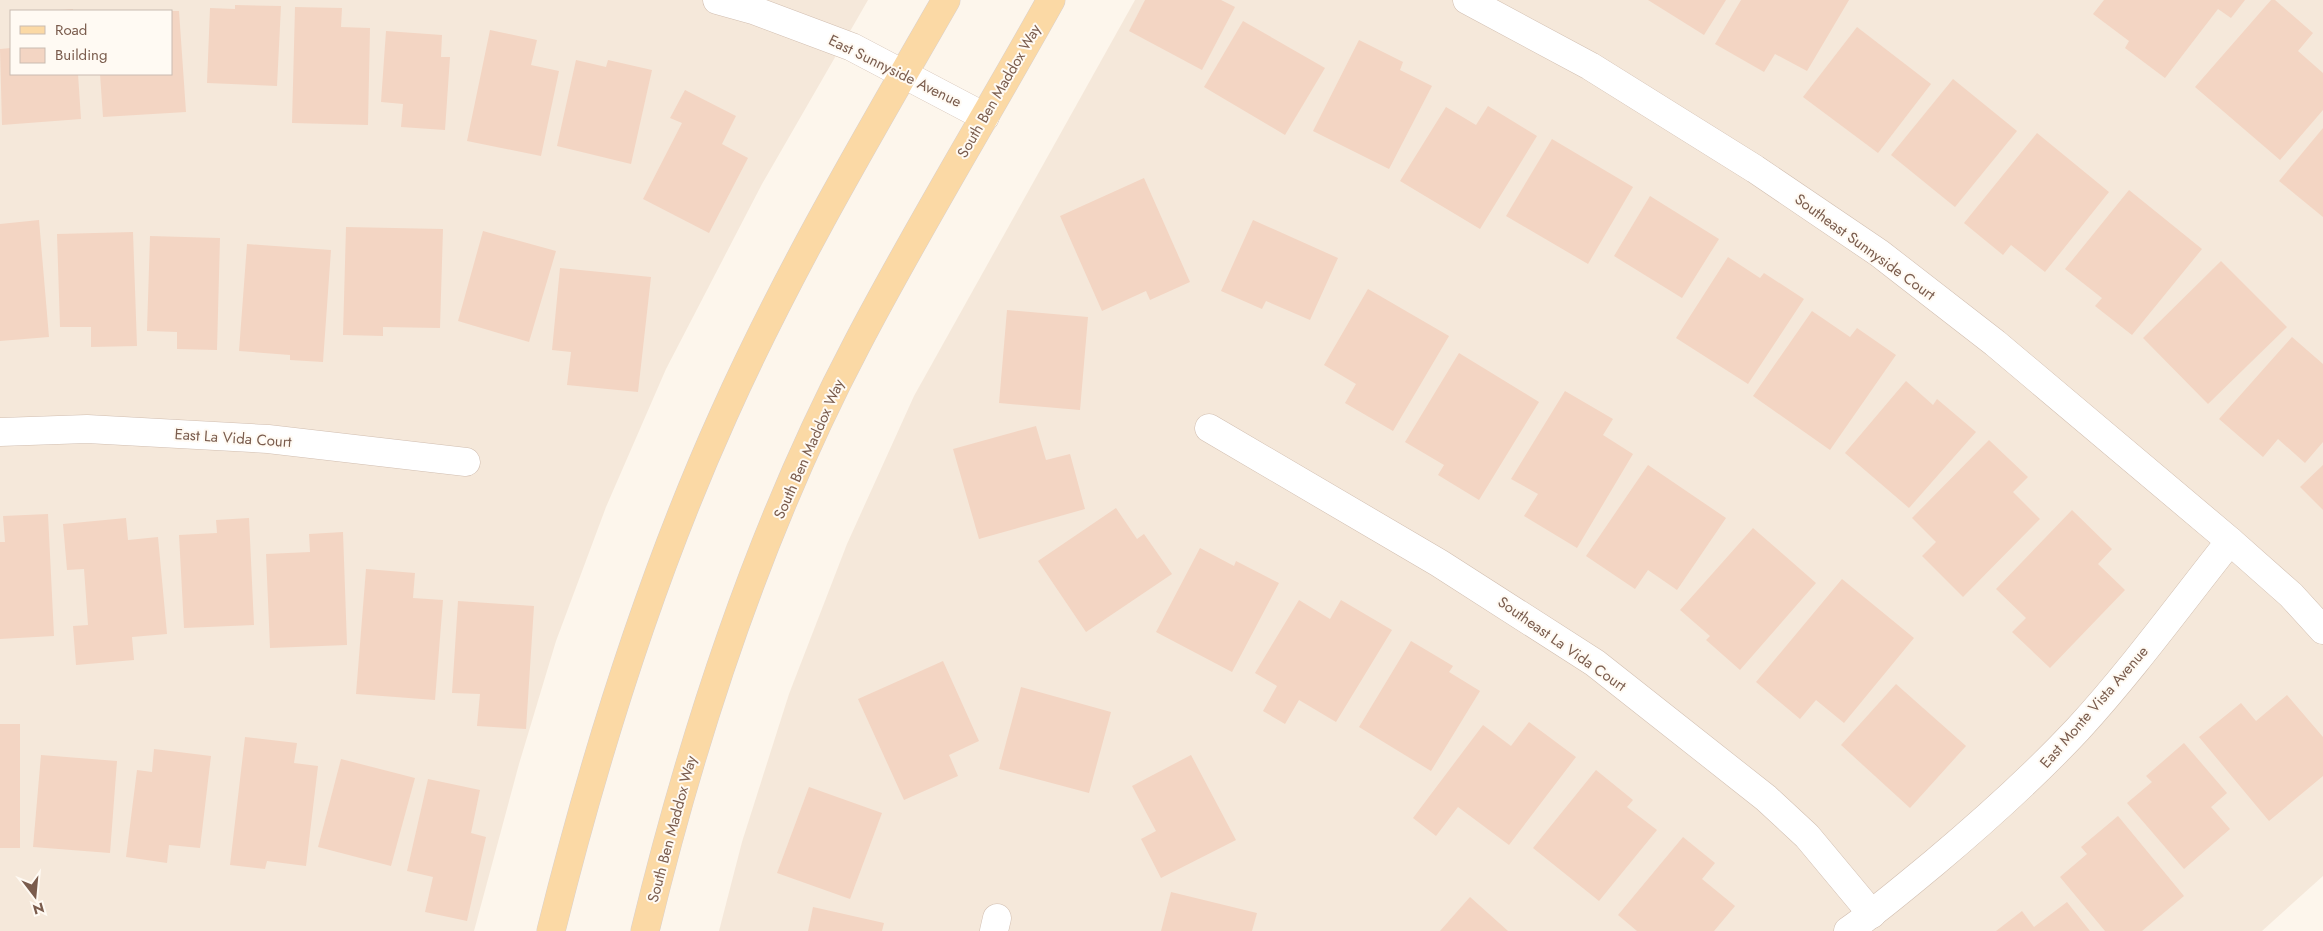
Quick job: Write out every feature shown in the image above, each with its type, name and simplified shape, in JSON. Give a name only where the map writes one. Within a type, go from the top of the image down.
[{"type":"main road","points":[[551,931],[618,688],[700,470],[775,305],[946,0]]},
{"type":"main road","name":"South Ben Maddox Way","points":[[645,931],[661,866],[697,741],[739,620],[782,508],[857,344],[917,234],[1051,0]]},
{"type":"street","name":"East Sunnyside Avenue","points":[[717,0],[753,10],[852,47],[986,116]]},
{"type":"street","name":"Southeast Sunnyside Court","points":[[1468,0],[1598,72],[1755,169],[1878,253],[1995,342],[2230,541],[2290,596],[2323,630]]},
{"type":"street","name":"Southeast La Vida Court","points":[[1209,428],[1438,563],[1595,663],[1766,798],[1807,836],[1872,914]]},
{"type":"street","name":"East La Vida Court","points":[[0,432],[87,429],[268,439],[466,462]]},
{"type":"street","name":"East Monte Vista Avenue","points":[[1848,931],[1872,914],[1973,830],[2034,774],[2079,728],[2136,660],[2230,541]]},
{"type":"shaded area","points":[[0,0],[868,0],[762,184],[666,369],[606,507],[556,641],[519,764],[474,931],[0,931]]},
{"type":"shaded area","points":[[1135,0],[2323,0],[2323,876],[2262,931],[719,931],[742,842],[789,694],[847,544],[914,396]]},
{"type":"building","points":[[1145,0],[1221,0],[1235,7],[1202,70],[1129,31]]},
{"type":"building","points":[[1648,0],[1726,0],[1704,35]]},
{"type":"building","points":[[1741,0],[1849,0],[1807,71],[1775,54],[1764,72],[1715,44]]},
{"type":"building","points":[[2104,0],[2245,0],[2231,18],[2218,9],[2165,78],[2125,48],[2129,41],[2093,14]]},
{"type":"building","points":[[2271,0],[2275,0],[2313,33],[2298,51],[2323,73],[2323,110],[2280,160],[2195,87]]},
{"type":"building","points":[[235,5],[281,6],[277,86],[207,83],[210,8],[235,9]]},
{"type":"building","points":[[295,7],[342,8],[341,27],[370,28],[368,125],[292,123]]},
{"type":"building","points":[[172,11],[179,11],[186,112],[103,117],[100,75],[172,75]]},
{"type":"building","points":[[1243,21],[1325,68],[1285,135],[1204,87]]},
{"type":"building","points":[[1857,27],[1931,84],[1878,153],[1803,97]]},
{"type":"building","points":[[490,30],[537,40],[531,65],[559,71],[541,156],[467,141]]},
{"type":"building","points":[[386,31],[442,35],[441,57],[450,57],[445,130],[401,127],[403,104],[381,102]]},
{"type":"building","points":[[1359,40],[1403,62],[1400,70],[1432,86],[1389,169],[1313,131]]},
{"type":"building","points":[[10,48],[10,75],[78,75],[81,119],[2,125],[0,49]]},
{"type":"building","points":[[576,60],[606,67],[608,60],[652,70],[631,164],[557,146]]},
{"type":"building","points":[[1953,79],[2017,131],[1955,207],[1891,155]]},
{"type":"building","points":[[685,90],[736,116],[722,144],[748,158],[709,233],[643,199],[682,123],[670,118]]},
{"type":"building","points":[[1488,106],[1537,136],[1480,229],[1400,181],[1446,107],[1476,125]]},
{"type":"building","points":[[2323,128],[2323,217],[2279,181]]},
{"type":"building","points":[[2037,133],[2109,192],[2045,272],[2011,245],[2003,255],[1964,223]]},
{"type":"building","points":[[1552,139],[1633,187],[1588,264],[1506,216]]},
{"type":"building","points":[[1144,178],[1190,282],[1150,300],[1146,291],[1102,311],[1060,216]]},
{"type":"building","points":[[2129,190],[2202,249],[2132,335],[2095,306],[2102,298],[2065,269]]},
{"type":"building","points":[[1650,196],[1719,239],[1682,298],[1614,256]]},
{"type":"building","points":[[39,220],[49,337],[0,341],[0,224]]},
{"type":"building","points":[[1253,220],[1338,258],[1310,320],[1266,301],[1262,309],[1221,291]]},
{"type":"building","points":[[346,227],[443,229],[440,328],[383,327],[383,336],[343,335]]},
{"type":"building","points":[[483,231],[556,251],[529,342],[458,321]]},
{"type":"building","points":[[133,232],[137,346],[91,347],[91,327],[60,327],[57,234]]},
{"type":"building","points":[[150,236],[220,238],[217,350],[177,349],[177,332],[147,331]]},
{"type":"building","points":[[247,244],[331,250],[323,362],[290,360],[290,355],[239,351]]},
{"type":"building","points":[[1728,257],[1760,278],[1764,273],[1804,299],[1748,384],[1676,338]]},
{"type":"building","points":[[2221,261],[2287,327],[2208,404],[2143,338]]},
{"type":"building","points":[[560,268],[651,277],[638,392],[567,385],[571,352],[552,350]]},
{"type":"building","points":[[1368,289],[1449,336],[1393,431],[1345,403],[1356,384],[1324,365]]},
{"type":"building","points":[[1007,310],[1088,317],[1080,410],[999,403]]},
{"type":"building","points":[[1812,311],[1850,337],[1857,328],[1896,355],[1830,450],[1753,396]]},
{"type":"building","points":[[2292,337],[2323,364],[2323,442],[2305,463],[2278,439],[2263,457],[2219,419]]},
{"type":"building","points":[[1459,353],[1539,402],[1479,500],[1438,475],[1444,465],[1405,442]]},
{"type":"building","points":[[1906,381],[1933,405],[1937,399],[1976,432],[1909,508],[1845,453]]},
{"type":"building","points":[[1565,391],[1613,419],[1603,435],[1633,454],[1577,548],[1524,516],[1538,494],[1511,479]]},
{"type":"building","points":[[1036,426],[1046,460],[1070,454],[1085,509],[979,539],[953,449]]},
{"type":"building","points":[[1989,440],[2028,477],[2013,492],[2040,519],[1963,597],[1922,556],[1936,542],[1912,518]]},
{"type":"building","points":[[1648,465],[1726,518],[1677,590],[1648,570],[1635,589],[1586,556]]},
{"type":"building","points":[[2323,465],[2323,510],[2300,487]]},
{"type":"building","points":[[1116,508],[1137,539],[1144,534],[1172,574],[1086,632],[1038,561]]},
{"type":"building","points":[[2072,510],[2112,549],[2098,564],[2125,590],[2050,668],[2012,632],[2026,618],[1996,589]]},
{"type":"building","points":[[48,514],[54,636],[0,639],[0,542],[5,542],[3,516]]},
{"type":"building","points":[[126,518],[128,540],[158,537],[167,634],[132,637],[134,660],[76,665],[73,626],[88,625],[84,569],[67,570],[63,524]]},
{"type":"building","points":[[249,518],[254,625],[184,628],[179,535],[217,533],[216,520]]},
{"type":"building","points":[[1753,528],[1816,583],[1740,670],[1706,640],[1710,636],[1680,610]]},
{"type":"building","points":[[343,532],[347,645],[270,648],[266,554],[310,552],[309,534]]},
{"type":"building","points":[[1200,548],[1234,566],[1236,561],[1279,583],[1232,672],[1156,632]]},
{"type":"building","points":[[366,569],[415,573],[413,598],[443,600],[435,700],[356,694]]},
{"type":"building","points":[[1842,579],[1914,638],[1844,723],[1816,700],[1800,719],[1756,682]]},
{"type":"building","points":[[1299,600],[1330,619],[1341,600],[1392,630],[1336,722],[1299,700],[1285,724],[1263,711],[1277,686],[1255,673]]},
{"type":"building","points":[[458,601],[534,606],[526,729],[477,726],[480,694],[452,693]]},
{"type":"building","points":[[1411,641],[1453,666],[1449,672],[1480,691],[1431,771],[1359,727]]},
{"type":"building","points":[[943,661],[979,741],[949,755],[958,776],[904,800],[858,699]]},
{"type":"building","points":[[1896,684],[1966,746],[1910,808],[1841,745]]},
{"type":"building","points":[[1021,687],[1111,712],[1089,793],[999,769]]},
{"type":"building","points":[[2287,695],[2323,737],[2323,776],[2269,821],[2199,737],[2241,703],[2256,721]]},
{"type":"building","points":[[1529,722],[1576,757],[1509,845],[1458,807],[1436,836],[1413,818],[1483,725],[1511,746]]},
{"type":"building","points":[[0,724],[20,724],[20,848],[0,848]]},
{"type":"building","points":[[245,737],[297,743],[294,763],[318,766],[306,866],[267,861],[265,869],[230,865]]},
{"type":"building","points":[[2184,743],[2227,793],[2211,807],[2230,829],[2184,869],[2127,803],[2152,782],[2146,776]]},
{"type":"building","points":[[154,749],[211,756],[200,848],[169,845],[167,863],[126,857],[137,770],[152,772]]},
{"type":"building","points":[[41,755],[117,761],[110,853],[33,847]]},
{"type":"building","points":[[1191,755],[1236,840],[1161,878],[1141,839],[1156,831],[1132,786]]},
{"type":"building","points":[[341,759],[415,778],[391,866],[318,847]]},
{"type":"building","points":[[1596,770],[1633,800],[1627,807],[1657,830],[1599,901],[1533,848]]},
{"type":"building","points":[[428,779],[480,790],[471,833],[486,837],[467,921],[425,912],[433,877],[407,871]]},
{"type":"building","points":[[809,787],[882,813],[850,899],[777,873]]},
{"type":"building","points":[[2118,816],[2184,896],[2142,931],[2105,931],[2060,877],[2087,854],[2081,847]]},
{"type":"building","points":[[1683,837],[1715,863],[1702,879],[1735,906],[1714,931],[1637,931],[1618,915]]},
{"type":"building","points":[[1171,892],[1257,913],[1252,931],[1161,931]]},
{"type":"building","points":[[1470,897],[1508,931],[1440,931]]},
{"type":"building","points":[[2067,902],[2090,931],[1996,931],[2022,911],[2034,927]]},
{"type":"building","points":[[813,907],[884,923],[882,931],[808,931]]}]
